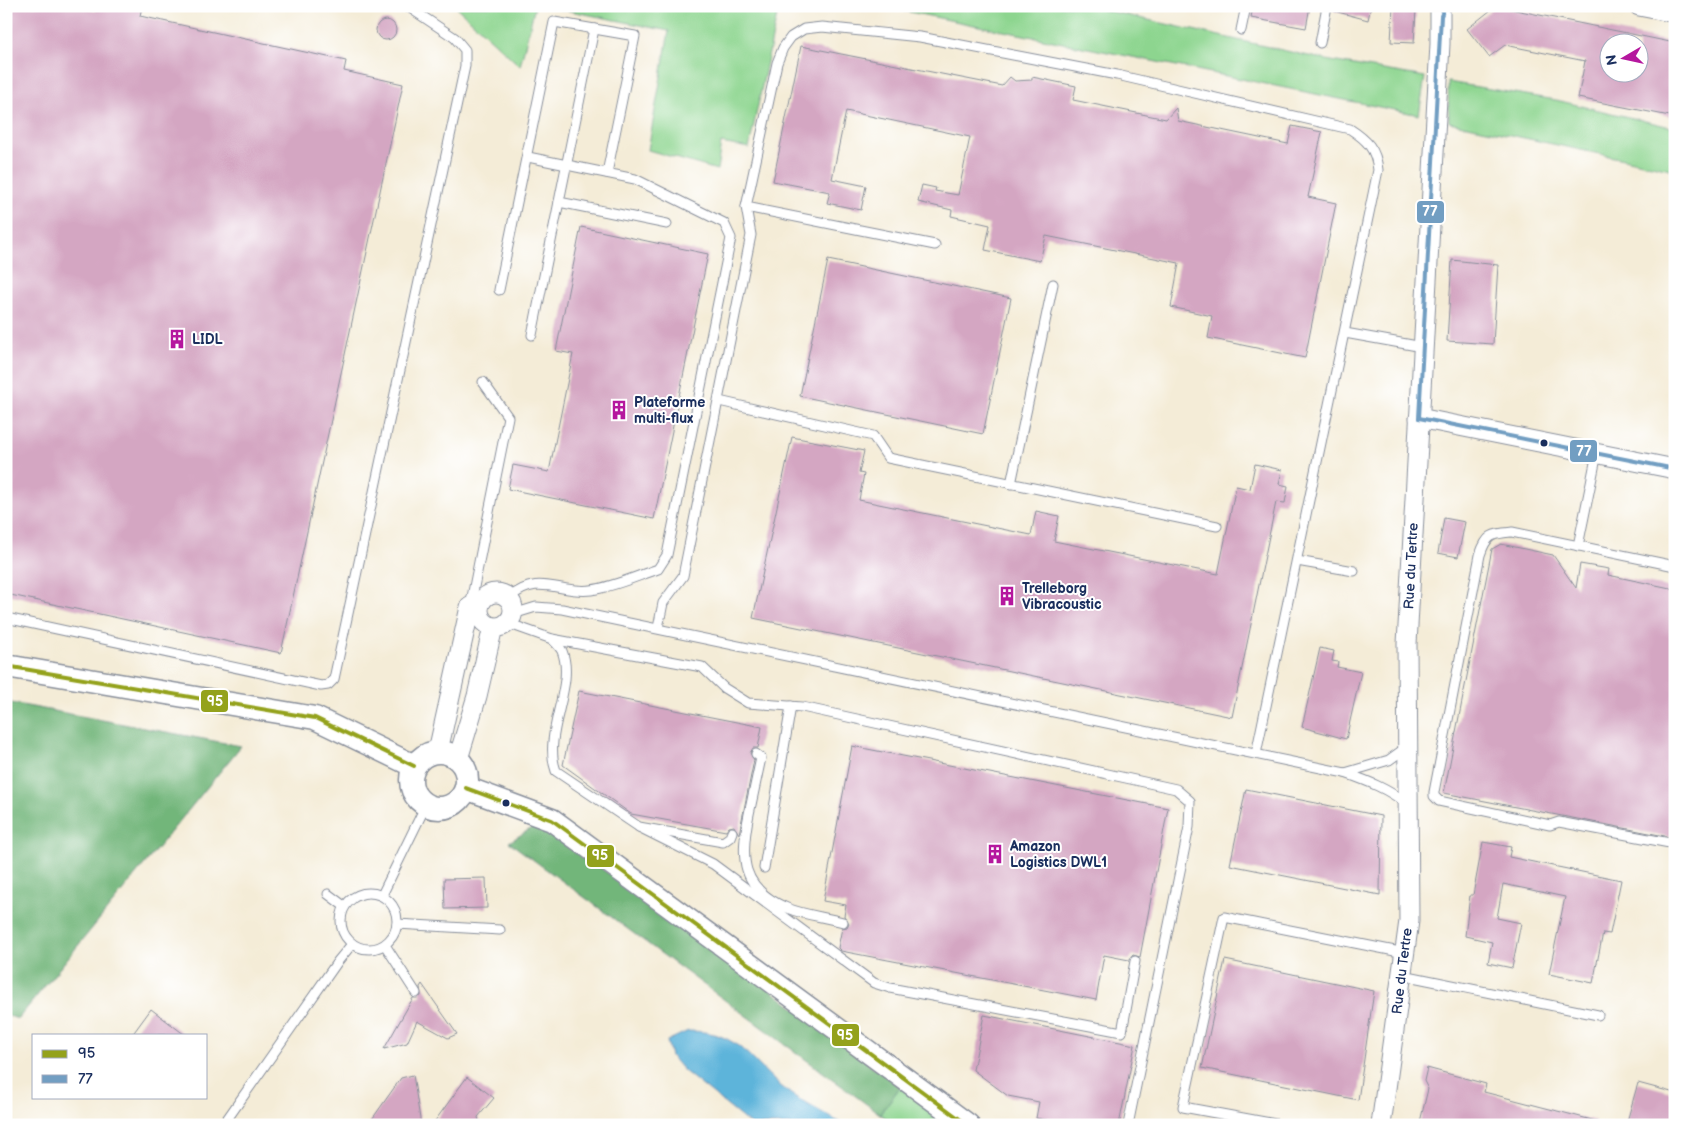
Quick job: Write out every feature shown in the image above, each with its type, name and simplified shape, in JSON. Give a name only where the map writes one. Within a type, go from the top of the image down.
[{"type":"street","points":[[1639,6],[1675,13]]},
{"type":"street","name":"Rue du Tertre","points":[[1381,1125],[1406,953],[1408,921],[1407,644],[1442,9]]},
{"type":"street","points":[[1419,418],[1675,469]]},
{"type":"street","points":[[494,592],[505,595],[505,616],[477,696],[448,755],[476,604],[494,592]]},
{"type":"street","points":[[476,604],[482,619],[505,616]]},
{"type":"street","points":[[6,666],[315,718],[414,766]]},
{"type":"street","points":[[428,753],[448,755],[466,771],[466,788],[457,802],[450,806],[442,808],[426,805],[413,792],[410,784],[414,766],[428,753]]},
{"type":"street","points":[[466,788],[552,820],[968,1125]]},
{"type":"lane","points":[[6,618],[321,686],[328,685],[334,679],[465,66],[465,50],[455,38],[407,6]]},
{"type":"lane","points":[[1241,30],[1246,6]]},
{"type":"lane","points":[[1320,43],[1327,6]]},
{"type":"lane","points":[[500,290],[554,22],[635,36],[606,173]]},
{"type":"lane","points":[[658,628],[663,603],[683,576],[750,235],[746,208],[777,63],[783,48],[791,37],[804,29],[822,27],[920,37],[1117,75],[1350,129],[1367,140],[1376,156],[1378,170],[1256,754]]},
{"type":"lane","points":[[532,335],[594,29]]},
{"type":"lane","points":[[505,616],[519,590],[530,586],[550,585],[579,590],[592,590],[658,569],[667,555],[732,238],[724,223],[635,179],[528,157]]},
{"type":"lane","points":[[559,202],[667,224]]},
{"type":"lane","points":[[746,208],[935,244]]},
{"type":"lane","points":[[1011,484],[1053,284]]},
{"type":"lane","points":[[1345,333],[1423,347]]},
{"type":"lane","points":[[476,604],[508,416],[483,382]]},
{"type":"lane","points":[[718,401],[873,436],[888,458],[1217,526]]},
{"type":"lane","points":[[1578,546],[1597,453]]},
{"type":"lane","points":[[1675,566],[1512,532],[1490,536],[1484,542],[1480,554],[1434,796],[1439,800],[1550,825],[1559,822],[1675,844]]},
{"type":"lane","points":[[1297,561],[1354,571]]},
{"type":"lane","points":[[505,616],[536,607],[555,608],[658,628],[1345,773],[1372,782],[1393,793],[1408,805]]},
{"type":"lane","points":[[505,616],[552,639],[702,667],[724,688],[748,703],[791,706],[1176,789],[1190,801],[1189,827],[1128,1125]]},
{"type":"lane","points":[[552,639],[562,650],[564,666],[550,752],[556,771],[640,827],[713,864],[874,983],[890,988],[1122,1032],[1135,962]]},
{"type":"lane","points":[[764,868],[791,706]]},
{"type":"lane","points":[[1345,773],[1389,760],[1407,747]]},
{"type":"lane","points":[[756,754],[760,758],[744,839],[744,863],[750,880],[762,893],[787,908],[843,922]]},
{"type":"lane","points":[[382,895],[426,805]]},
{"type":"lane","points":[[640,827],[723,842],[730,837],[732,832]]},
{"type":"lane","points":[[365,892],[382,895],[394,907],[397,924],[395,932],[385,944],[369,949],[352,944],[342,931],[340,923],[344,906],[357,895],[365,892]]},
{"type":"lane","points":[[328,894],[344,906]]},
{"type":"lane","points":[[1281,1125],[1183,1107],[1224,917],[1406,953]]},
{"type":"lane","points":[[397,924],[500,930]]},
{"type":"lane","points":[[223,1125],[338,961],[352,944]]},
{"type":"lane","points":[[385,944],[416,993]]},
{"type":"lane","points":[[1403,975],[1598,1015]]},
{"type":"green space","points":[[455,6],[535,6],[520,66]]},
{"type":"green space","points":[[546,6],[807,6],[777,15],[749,148],[721,143],[717,170],[648,150],[669,31]]},
{"type":"green space","points":[[880,6],[1086,6],[1331,61],[1425,77],[1419,115]]},
{"type":"green space","points":[[1448,82],[1556,100],[1675,128],[1675,170],[1449,122]]},
{"type":"green space","points":[[6,702],[241,746],[18,1019],[6,1015]]},
{"type":"green space","points":[[537,825],[676,919],[900,1087],[880,1114],[509,842]]},
{"type":"green space","points":[[900,1087],[947,1125],[896,1125],[880,1114]]},
{"type":"water","points":[[688,1031],[706,1032],[733,1042],[787,1091],[843,1125],[751,1125],[683,1070],[671,1056],[667,1041]]},
{"type":"building","name":"LIDL","points":[[6,6],[74,6],[96,11],[97,6],[142,6],[140,16],[346,61],[344,71],[403,84],[281,653],[6,594]]},
{"type":"building","points":[[1253,6],[1310,6],[1306,28],[1251,18]]},
{"type":"building","points":[[1335,6],[1371,6],[1368,20],[1334,11]]},
{"type":"building","points":[[1393,6],[1413,6],[1413,9],[1416,10],[1414,43],[1391,42]]},
{"type":"building","points":[[1496,6],[1622,32],[1598,32],[1598,82],[1648,82],[1648,37],[1675,43],[1675,117],[1578,98],[1585,61],[1505,45],[1489,57],[1467,29]]},
{"type":"building","points":[[382,20],[390,20],[396,26],[396,34],[390,40],[382,40],[376,34],[376,26]]},
{"type":"building","points":[[801,46],[1002,86],[1010,77],[1015,81],[1032,80],[1032,77],[1076,86],[1073,100],[1166,119],[1176,108],[1178,121],[1288,144],[1292,126],[1322,132],[1308,197],[1336,203],[1305,358],[1208,338],[1212,316],[1171,307],[1179,263],[1046,236],[1040,261],[985,250],[990,225],[951,216],[952,210],[918,202],[922,185],[936,188],[935,191],[958,195],[970,137],[846,111],[832,179],[866,186],[861,210],[827,203],[830,192],[773,181]]},
{"type":"building","name":"Plateforme multi-flux","points":[[581,227],[708,254],[654,519],[508,489],[513,465],[549,472],[573,354],[556,351]]},
{"type":"building","points":[[828,260],[1011,298],[983,434],[800,396]]},
{"type":"building","points":[[1452,260],[1498,265],[1493,344],[1447,341]]},
{"type":"building","name":"Trelleborg Vibracoustic","points":[[792,437],[864,451],[859,473],[864,474],[859,500],[1031,535],[1036,511],[1059,516],[1054,541],[1218,574],[1236,486],[1250,489],[1255,464],[1282,470],[1279,484],[1288,486],[1285,503],[1276,502],[1232,717],[753,618]]},
{"type":"building","points":[[1444,518],[1465,522],[1458,557],[1438,553]]},
{"type":"building","points":[[1501,544],[1553,555],[1576,588],[1580,564],[1609,569],[1608,575],[1675,589],[1675,838],[1444,793],[1492,549]]},
{"type":"building","points":[[1320,648],[1334,651],[1332,661],[1338,662],[1337,667],[1361,672],[1346,739],[1302,727]]},
{"type":"building","points":[[579,691],[762,727],[758,748],[753,748],[750,753],[754,760],[739,834],[734,826],[729,827],[726,831],[631,814],[563,765]]},
{"type":"building","name":"Amazon Logistics DWL1","points":[[852,746],[1168,808],[1140,957],[1133,955],[1129,960],[1104,955],[1096,1000],[841,951],[838,948],[842,928],[847,927],[849,923],[844,916],[846,905],[823,901]]},
{"type":"building","points":[[1246,789],[1381,816],[1380,895],[1230,865]]},
{"type":"building","points":[[1483,842],[1511,847],[1509,857],[1621,880],[1610,934],[1603,933],[1593,983],[1549,974],[1565,897],[1503,884],[1497,918],[1521,923],[1512,968],[1488,963],[1492,942],[1465,936],[1470,895],[1473,895]]},
{"type":"building","points":[[486,878],[487,908],[445,909],[444,879]]},
{"type":"building","points":[[1225,960],[1374,991],[1358,1100],[1202,1068]]},
{"type":"building","points":[[422,984],[457,1034],[448,1038],[417,1021],[407,1043],[384,1049],[413,998],[421,996],[420,987]]},
{"type":"building","points":[[151,1009],[184,1034],[133,1034]]},
{"type":"building","points":[[984,1015],[1135,1045],[1119,1125],[1069,1125],[1036,1118],[1039,1102],[1008,1096],[973,1070]]},
{"type":"building","points":[[1427,1068],[1486,1084],[1484,1092],[1596,1121],[1596,1125],[1429,1125],[1420,1122],[1428,1089],[1424,1081]]},
{"type":"building","points":[[413,1075],[421,1125],[368,1125],[401,1078]]},
{"type":"building","points":[[467,1077],[494,1098],[478,1117],[480,1125],[432,1125]]},
{"type":"building","points":[[1638,1083],[1675,1093],[1675,1125],[1626,1125]]},
{"type":"transit line","name":"77","points":[[1419,418],[1441,16],[1445,6]]},
{"type":"transit line","name":"77","points":[[1419,418],[1675,469]]},
{"type":"transit line","name":"95","points":[[6,666],[315,718],[414,766]]},
{"type":"transit line","name":"95","points":[[466,788],[552,820],[968,1125]]},
{"type":"place","name":"LIDL","points":[[177,339]]},
{"type":"place","name":"Plateforme multi-flux","points":[[619,410]]},
{"type":"place","name":"Trelleborg Vibracoustic","points":[[1007,596]]},
{"type":"place","name":"Amazon Logistics DWL1","points":[[995,854]]}]
